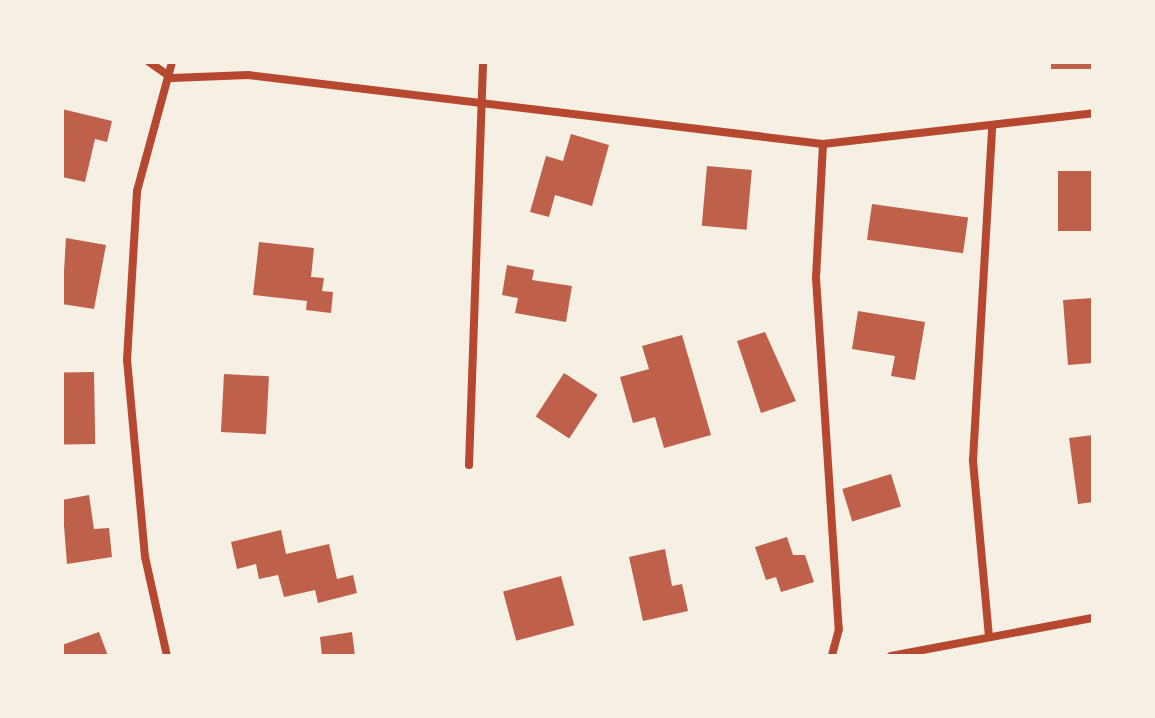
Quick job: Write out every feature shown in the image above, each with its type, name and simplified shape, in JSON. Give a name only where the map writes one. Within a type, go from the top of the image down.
[{"type":"street","points":[[149,62],[172,78],[248,75],[479,100],[823,144],[1093,113]]},
{"type":"street","points":[[167,656],[145,557],[127,360],[137,191],[172,78],[172,62]]},
{"type":"street","points":[[469,465],[479,100],[483,62]]},
{"type":"street","points":[[989,637],[973,460],[992,126]]},
{"type":"street","points":[[823,144],[816,278],[839,629],[832,656]]},
{"type":"street","points":[[891,656],[1093,618]]},
{"type":"building","points":[[1051,62],[1092,62],[1092,69],[1051,69]]},
{"type":"building","points":[[62,109],[112,121],[107,142],[95,139],[85,182],[62,177]]},
{"type":"building","points":[[571,134],[609,145],[592,206],[555,195],[549,217],[530,212],[546,156],[563,161]]},
{"type":"building","points":[[707,166],[752,170],[747,230],[702,226]]},
{"type":"building","points":[[1058,171],[1093,171],[1093,231],[1058,231]]},
{"type":"building","points":[[872,204],[968,217],[963,253],[867,240]]},
{"type":"building","points":[[66,238],[106,245],[94,309],[62,304]]},
{"type":"building","points":[[259,242],[314,248],[311,277],[324,278],[322,291],[333,292],[331,313],[306,310],[307,301],[253,295]]},
{"type":"building","points":[[507,265],[534,270],[532,280],[572,286],[566,322],[515,313],[518,298],[502,295]]},
{"type":"building","points":[[1093,298],[1093,363],[1068,365],[1063,300]]},
{"type":"building","points":[[858,311],[925,322],[915,380],[891,376],[895,356],[852,349]]},
{"type":"building","points":[[765,332],[796,401],[761,413],[737,341]]},
{"type":"building","points":[[682,335],[711,435],[664,448],[655,417],[633,423],[620,377],[649,369],[642,346]]},
{"type":"building","points":[[94,372],[95,444],[63,445],[62,373]]},
{"type":"building","points":[[564,373],[598,395],[569,438],[536,417]]},
{"type":"building","points":[[224,374],[269,376],[266,434],[221,432]]},
{"type":"building","points":[[1093,435],[1093,502],[1078,504],[1069,438]]},
{"type":"building","points":[[891,474],[901,507],[852,521],[842,489]]},
{"type":"building","points":[[89,495],[94,529],[109,528],[112,557],[67,564],[62,500]]},
{"type":"building","points":[[281,530],[286,554],[329,544],[337,579],[353,575],[357,593],[318,603],[315,590],[284,597],[278,575],[259,579],[256,564],[237,569],[231,542]]},
{"type":"building","points":[[787,537],[793,555],[805,555],[814,582],[781,592],[776,577],[766,580],[755,547]]},
{"type":"building","points":[[665,549],[672,586],[682,584],[688,611],[643,621],[629,557]]},
{"type":"building","points":[[561,576],[574,625],[516,641],[503,592]]},
{"type":"building","points":[[99,632],[108,656],[63,656],[62,645]]},
{"type":"building","points":[[352,632],[355,656],[322,656],[320,637]]}]
